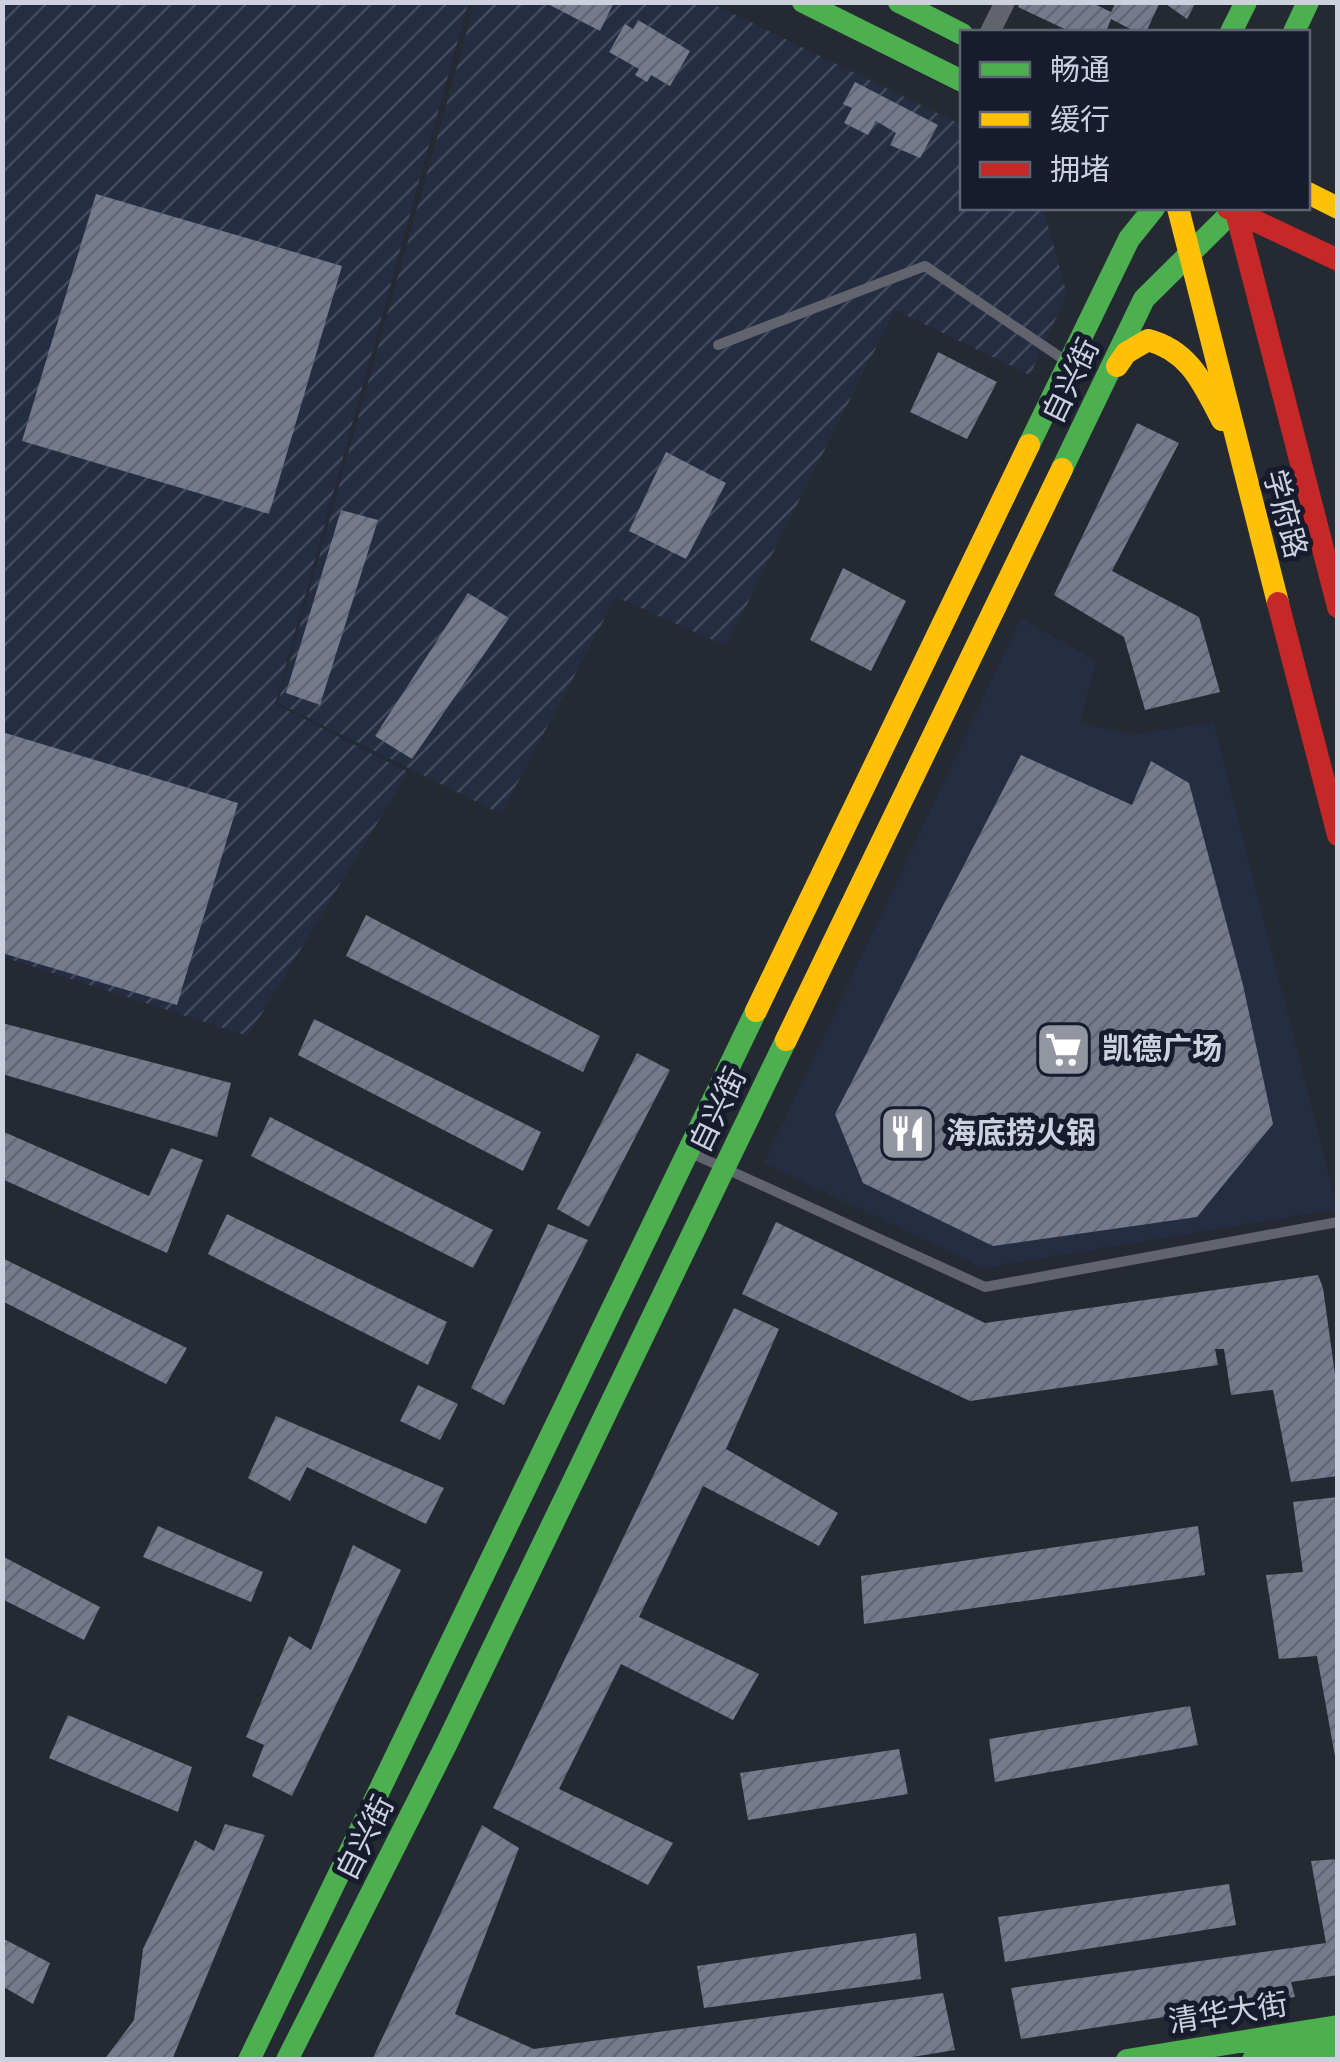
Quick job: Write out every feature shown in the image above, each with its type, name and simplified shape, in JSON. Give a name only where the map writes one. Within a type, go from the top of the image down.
[{"type":"main road","points":[[803,2],[960,80]]},
{"type":"main road","points":[[899,2],[960,33]]},
{"type":"main road","points":[[1232,30],[1246,2]]},
{"type":"main road","points":[[1295,30],[1308,2]]},
{"type":"main road","points":[[1310,194],[1338,208]]},
{"type":"main road","name":"自兴街","points":[[249,2060],[1072,364],[1129,239],[1152,210]]},
{"type":"main road","name":"学府路","points":[[1178,210],[1338,836]]},
{"type":"main road","name":"自兴街","points":[[287,2060],[446,1745],[1144,298],[1230,210]]},
{"type":"main road","name":"学府路","points":[[1233,210],[1338,607]]},
{"type":"main road","points":[[1236,210],[1338,260]]},
{"type":"main road","points":[[1101,388],[1126,354],[1148,340],[1170,344],[1190,363],[1236,444]]},
{"type":"main road","name":"清华大街","points":[[1127,2060],[1338,2026]]},
{"type":"main road","name":"清华大街","points":[[1253,2060],[1338,2046]]},
{"type":"street","points":[[991,30],[1005,2]]},
{"type":"lane","points":[[718,345],[926,266],[1072,364]]},
{"type":"lane","points":[[690,1152],[985,1286],[1338,1222]]},
{"type":"shaded area","points":[[3,3],[468,3],[275,704],[408,772],[248,1036],[3,957]]},
{"type":"shaded area","points":[[475,3],[711,3],[960,124],[960,210],[1044,210],[1067,294],[1030,375],[895,310],[726,646],[616,597],[501,814],[278,703]]},
{"type":"shaded area","name":"凯德广场","points":[[1021,618],[1096,661],[1080,722],[1132,735],[1214,722],[1337,1209],[983,1268],[764,1163]]},
{"type":"building","points":[[544,2],[614,2],[600,31]]},
{"type":"building","points":[[1020,2],[1090,2],[1111,12],[1116,2],[1160,2],[1147,30],[1132,30],[1111,19],[1107,30],[1067,30],[1018,7]]},
{"type":"building","points":[[1163,2],[1196,2],[1187,19]]},
{"type":"building","points":[[638,20],[690,51],[670,86],[651,75],[647,82],[635,75],[639,69],[609,52],[625,24],[633,29]]},
{"type":"building","points":[[855,82],[938,125],[920,158],[890,145],[896,133],[876,121],[868,135],[844,123],[852,108],[843,104]]},
{"type":"building","points":[[96,194],[342,266],[269,514],[22,441]]},
{"type":"building","points":[[938,352],[997,382],[967,439],[910,412]]},
{"type":"building","points":[[1137,423],[1179,443],[1112,571],[1199,617],[1220,692],[1145,710],[1124,637],[1054,595]]},
{"type":"building","points":[[666,452],[726,483],[686,559],[629,531]]},
{"type":"building","points":[[341,510],[378,520],[320,705],[286,693]]},
{"type":"building","points":[[843,568],[906,601],[871,671],[810,640]]},
{"type":"building","points":[[468,593],[509,618],[412,759],[375,736]]},
{"type":"building","points":[[2,732],[238,803],[177,1005],[2,953]]},
{"type":"building","name":"凯德广场","points":[[1021,755],[1132,805],[1151,761],[1189,783],[1243,985],[1273,1124],[1197,1217],[993,1246],[863,1183],[835,1114]]},
{"type":"building","points":[[366,915],[600,1036],[583,1072],[346,956]]},
{"type":"building","points":[[314,1019],[541,1132],[523,1171],[298,1055]]},
{"type":"building","points":[[2,1023],[231,1083],[217,1137],[2,1074]]},
{"type":"building","points":[[637,1053],[670,1070],[589,1227],[557,1209]]},
{"type":"building","points":[[270,1117],[493,1230],[473,1268],[251,1156]]},
{"type":"building","points":[[2,1131],[149,1196],[171,1148],[203,1160],[167,1253],[2,1179]]},
{"type":"building","points":[[227,1214],[447,1322],[428,1365],[208,1254]]},
{"type":"building","points":[[776,1222],[985,1323],[1318,1275],[1338,1396],[1338,1476],[1291,1482],[1273,1390],[1231,1395],[1224,1349],[1215,1349],[1218,1365],[970,1401],[742,1294]]},
{"type":"building","points":[[548,1224],[588,1240],[504,1405],[471,1388]]},
{"type":"building","points":[[2,1258],[187,1348],[166,1384],[2,1301]]},
{"type":"building","points":[[734,1308],[779,1329],[726,1449],[838,1513],[819,1546],[703,1486],[639,1617],[759,1674],[733,1720],[621,1664],[559,1789],[673,1843],[648,1885],[493,1808]]},
{"type":"building","points":[[418,1385],[458,1404],[440,1440],[400,1421]]},
{"type":"building","points":[[276,1416],[444,1488],[426,1524],[307,1467],[290,1501],[248,1478]]},
{"type":"building","points":[[1338,1497],[1336,1762],[1317,1656],[1279,1659],[1266,1575],[1303,1572],[1293,1502]]},
{"type":"building","points":[[158,1526],[263,1572],[251,1602],[143,1557]]},
{"type":"building","points":[[1198,1526],[1205,1575],[864,1624],[861,1576]]},
{"type":"building","points":[[353,1545],[401,1570],[292,1796],[252,1776],[264,1745],[246,1737],[289,1636],[311,1650]]},
{"type":"building","points":[[2,1556],[100,1607],[84,1640],[2,1599]]},
{"type":"building","points":[[1190,1706],[1198,1745],[995,1782],[989,1739]]},
{"type":"building","points":[[68,1715],[192,1767],[178,1812],[49,1758]]},
{"type":"building","points":[[899,1749],[908,1794],[748,1820],[740,1773]]},
{"type":"building","points":[[225,1824],[265,1835],[172,2060],[104,2060],[134,2020],[143,1949],[195,1840],[214,1851]]},
{"type":"building","points":[[482,1825],[519,1848],[455,2014],[534,2049],[943,1993],[955,2050],[894,2060],[372,2060]]},
{"type":"building","points":[[1338,1859],[1338,1975],[1291,1982],[1295,1997],[1021,2039],[1011,1988],[1326,1943],[1311,1861]]},
{"type":"building","points":[[1229,1884],[1236,1925],[1005,1962],[998,1917]]},
{"type":"building","points":[[916,1933],[921,1979],[704,2008],[697,1966]]},
{"type":"building","points":[[2,1938],[50,1963],[33,2004],[2,1986]]},
{"type":"traffic: fast","points":[[803,2],[960,80]]},
{"type":"traffic: fast","points":[[899,2],[960,33]]},
{"type":"traffic: fast","points":[[1232,30],[1246,2]]},
{"type":"traffic: fast","points":[[1295,30],[1308,2]]},
{"type":"traffic: fast","points":[[1029,445],[1129,239],[1152,210]]},
{"type":"traffic: fast","points":[[1062,469],[1144,299],[1234,210]]},
{"type":"traffic: fast","points":[[249,2060],[756,1011]]},
{"type":"traffic: fast","points":[[287,2060],[446,1745],[786,1040]]},
{"type":"traffic: fast","points":[[1127,2060],[1338,2026]]},
{"type":"traffic: fast","points":[[1253,2060],[1338,2046]]},
{"type":"traffic: slow","points":[[1310,194],[1338,208]]},
{"type":"traffic: slow","points":[[1179,210],[1278,603]]},
{"type":"traffic: slow","points":[[1117,366],[1126,353],[1148,340],[1162,345],[1194,371],[1222,420]]},
{"type":"traffic: slow","points":[[756,1011],[1029,445]]},
{"type":"traffic: slow","points":[[786,1040],[1062,469]]},
{"type":"traffic: jam","points":[[1232,210],[1338,260]]},
{"type":"traffic: jam","points":[[1236,210],[1338,607]]},
{"type":"traffic: jam","points":[[1278,603],[1338,835]]},
{"type":"place","name":"凯德广场","points":[[1063,1049]]},
{"type":"place","name":"海底捞火锅","points":[[907,1133]]}]
